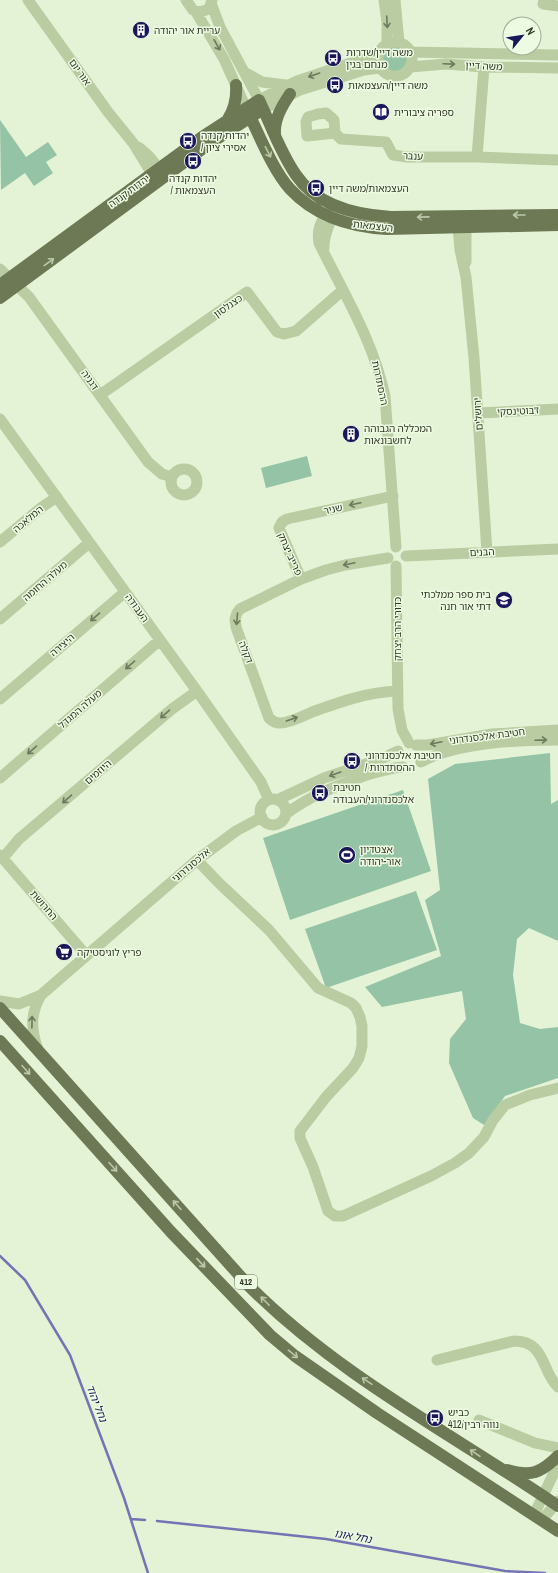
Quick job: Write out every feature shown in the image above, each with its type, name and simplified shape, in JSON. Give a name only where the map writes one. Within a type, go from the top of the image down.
[{"type":"main road","points":[[228,119],[234,107],[236,85]]},
{"type":"main road","points":[[276,136],[275,129],[278,116],[289,90]]},
{"type":"main road","name":"יהדות קנדה","points":[[0,298],[9,283],[158,174],[228,119],[248,112],[261,105]]},
{"type":"main road","name":"העצמאות","points":[[261,105],[296,176],[315,194],[334,205],[354,212],[379,216],[558,215]]},
{"type":"main road","name":"יהדות קנדה","points":[[158,174],[209,144],[248,112]]},
{"type":"main road","name":"העצמאות","points":[[248,112],[280,174],[290,188],[305,202],[328,216],[355,225],[375,228],[558,225]]},
{"type":"main road","name":"412","points":[[0,1008],[250,1286],[288,1323],[348,1369],[498,1468],[557,1504]]},
{"type":"main road","name":"412","points":[[0,1041],[171,1232],[270,1335],[295,1356],[350,1395],[558,1531]]},
{"type":"main road","points":[[498,1468],[523,1474],[533,1473],[544,1468],[558,1456]]},
{"type":"street","name":"אור יום","points":[[28,0],[108,112],[133,143],[148,155],[158,174]]},
{"type":"street","points":[[186,0],[190,7],[196,12],[215,41],[248,112]]},
{"type":"street","points":[[384,0],[387,22],[387,44]]},
{"type":"street","points":[[395,0],[399,42]]},
{"type":"street","points":[[196,12],[206,11],[212,2]]},
{"type":"street","points":[[212,2],[218,21],[245,71],[261,105],[289,90],[378,54]]},
{"type":"street","points":[[544,2],[558,6]]},
{"type":"street","points":[[399,42],[411,52],[412,58],[410,67],[405,73],[394,76],[389,75],[380,68],[378,63],[378,54],[382,47],[387,44],[399,42]]},
{"type":"street","name":"משה דיין","points":[[411,52],[558,55]]},
{"type":"street","name":"משה דיין","points":[[410,67],[446,64],[484,67],[558,68]]},
{"type":"street","points":[[478,157],[484,67]]},
{"type":"street","points":[[245,71],[252,77],[262,82],[289,90],[318,84],[364,70],[380,68]]},
{"type":"street","name":"ענבר","points":[[335,133],[341,139],[386,142],[393,155],[407,157],[478,157],[558,160]]},
{"type":"street","name":"ההסתדרות","points":[[334,205],[328,216],[318,227],[317,235],[319,243],[367,338],[380,373],[385,396],[396,547]]},
{"type":"street","name":"ירושלים","points":[[462,216],[460,250],[466,277],[479,414],[487,552]]},
{"type":"street","name":"דגניה","points":[[0,269],[9,283],[29,297],[148,462],[162,474],[172,478]]},
{"type":"street","name":"כצנלסון","points":[[100,395],[247,292],[276,332],[291,334],[343,290]]},
{"type":"street","name":"ז'בוטינסקי","points":[[479,414],[558,409]]},
{"type":"street","name":"העבודה","points":[[0,419],[197,691],[273,800]]},
{"type":"street","name":"שניר","points":[[279,528],[282,522],[287,519],[393,496]]},
{"type":"street","name":"המלאכה","points":[[0,542],[56,497]]},
{"type":"street","name":"פרייב יצחק","points":[[279,528],[301,579]]},
{"type":"street","name":"מעלה החומה","points":[[0,620],[89,542]]},
{"type":"street","points":[[396,547],[403,550],[406,556],[403,563],[396,566],[392,564],[388,558],[390,551],[396,547]]},
{"type":"street","name":"הבנים","points":[[406,556],[558,549]]},
{"type":"street","name":"דקלה","points":[[388,558],[345,565],[301,579],[246,605],[237,613],[235,619],[236,627],[269,718],[273,722],[280,723],[354,698],[377,693],[397,691]]},
{"type":"street","name":"כדורי הרב יצחק","points":[[396,566],[397,691]]},
{"type":"street","name":"היצירה","points":[[0,699],[125,592]]},
{"type":"street","name":"מעלה המגדל","points":[[0,778],[160,640]]},
{"type":"street","name":"היוזמים","points":[[1,857],[19,839],[172,709],[197,691]]},
{"type":"street","points":[[397,691],[398,728],[406,747]]},
{"type":"street","name":"חטיבת אלכסנדרוני","points":[[273,800],[324,778],[381,759],[406,747],[428,745],[492,734],[558,730]]},
{"type":"street","points":[[286,814],[284,805],[273,800],[262,805],[260,813],[267,823],[275,825],[282,821],[286,814],[306,800],[321,792],[387,769],[403,767],[411,769],[421,762],[441,753],[473,746],[532,740],[558,740]]},
{"type":"street","points":[[406,747],[421,750],[421,762]]},
{"type":"street","points":[[403,767],[397,758],[406,747]]},
{"type":"street","name":"אלכסנדרוני","points":[[86,955],[197,860],[236,831],[262,817]]},
{"type":"street","name":"החרושת","points":[[1,857],[86,955]]},
{"type":"street","points":[[197,860],[269,930],[318,988],[351,1003],[356,1008],[360,1017],[362,1026],[362,1046],[359,1058],[353,1068],[326,1096],[300,1131],[300,1138],[313,1167],[328,1211],[335,1216],[343,1216],[431,1176],[469,1153],[484,1136],[493,1120],[505,1105],[530,1095],[558,1088]]},
{"type":"street","points":[[38,1050],[32,1031],[32,1022],[36,1004],[41,995],[86,955]]},
{"type":"street","points":[[0,1002],[19,1004],[41,995]]},
{"type":"street","points":[[437,1360],[514,1340],[522,1340],[528,1343],[539,1353],[552,1380],[558,1387]]},
{"type":"street","points":[[479,1420],[535,1442],[558,1448]]},
{"type":"street","points":[[538,1518],[543,1496],[558,1464]]},
{"type":"street","points":[[538,1518],[557,1504]]},
{"type":"green space","points":[[392,43],[398,43],[408,50],[411,59],[410,65],[404,72],[398,75],[392,75],[382,68],[379,62],[379,56],[386,46]]},
{"type":"green space","points":[[0,120],[26,157],[48,142],[57,155],[46,162],[53,173],[34,186],[25,173],[1,190]]},
{"type":"green space","points":[[307,456],[312,476],[266,488],[261,468]]},
{"type":"green space","points":[[550,753],[551,804],[558,800],[558,941],[529,928],[517,939],[513,975],[520,1023],[540,1029],[558,1027],[558,1078],[505,1096],[484,1125],[473,1118],[449,1063],[450,1039],[466,1019],[462,991],[382,1007],[365,987],[441,956],[425,900],[440,890],[428,779],[455,764]]},
{"type":"green space","name":"אצטדיון אור-יהודה","points":[[403,790],[431,871],[290,920],[263,838]]},
{"type":"green space","points":[[416,891],[437,950],[326,988],[305,929]]},
{"type":"waterway","name":"נחל יהוד","points":[[0,1256],[25,1280],[70,1355],[124,1498],[148,1573]]},
{"type":"waterway","points":[[131,1519],[145,1520]]},
{"type":"waterway","name":"נחל אונו","points":[[157,1521],[326,1539],[505,1571],[545,1573]]},
{"type":"place","name":"עריית אור יהודה","points":[[141,30]]},
{"type":"place","name":"משה דיין/שדרות מנחם בגין","points":[[333,58]]},
{"type":"place","name":"משה דיין/העצמאות","points":[[335,85]]},
{"type":"place","name":"ספריה ציבורית","points":[[381,112]]},
{"type":"place","name":"יהדות קנדה / אסירי ציון","points":[[188,141]]},
{"type":"place","name":"יהדות קנדה / העצמאות","points":[[193,161]]},
{"type":"place","name":"העצמאות/משה דיין","points":[[316,188]]},
{"type":"place","name":"המכללה הגבוהה לחשבונאות","points":[[351,434]]},
{"type":"place","name":"בית ספר ממלכתי דתי אור חנה","points":[[504,600]]},
{"type":"place","name":"חטיבת אלכסנדרוני / ההסתדרות","points":[[352,761]]},
{"type":"place","name":"חטיבת אלכסנדרוני/העבודה","points":[[320,793]]},
{"type":"place","name":"אצטדיון אור-יהודה","points":[[347,855]]},
{"type":"place","name":"פריץ לוגיסטיקה","points":[[64,952]]},
{"type":"place","name":"כביש 412/נווה רבין","points":[[435,1418]]}]
